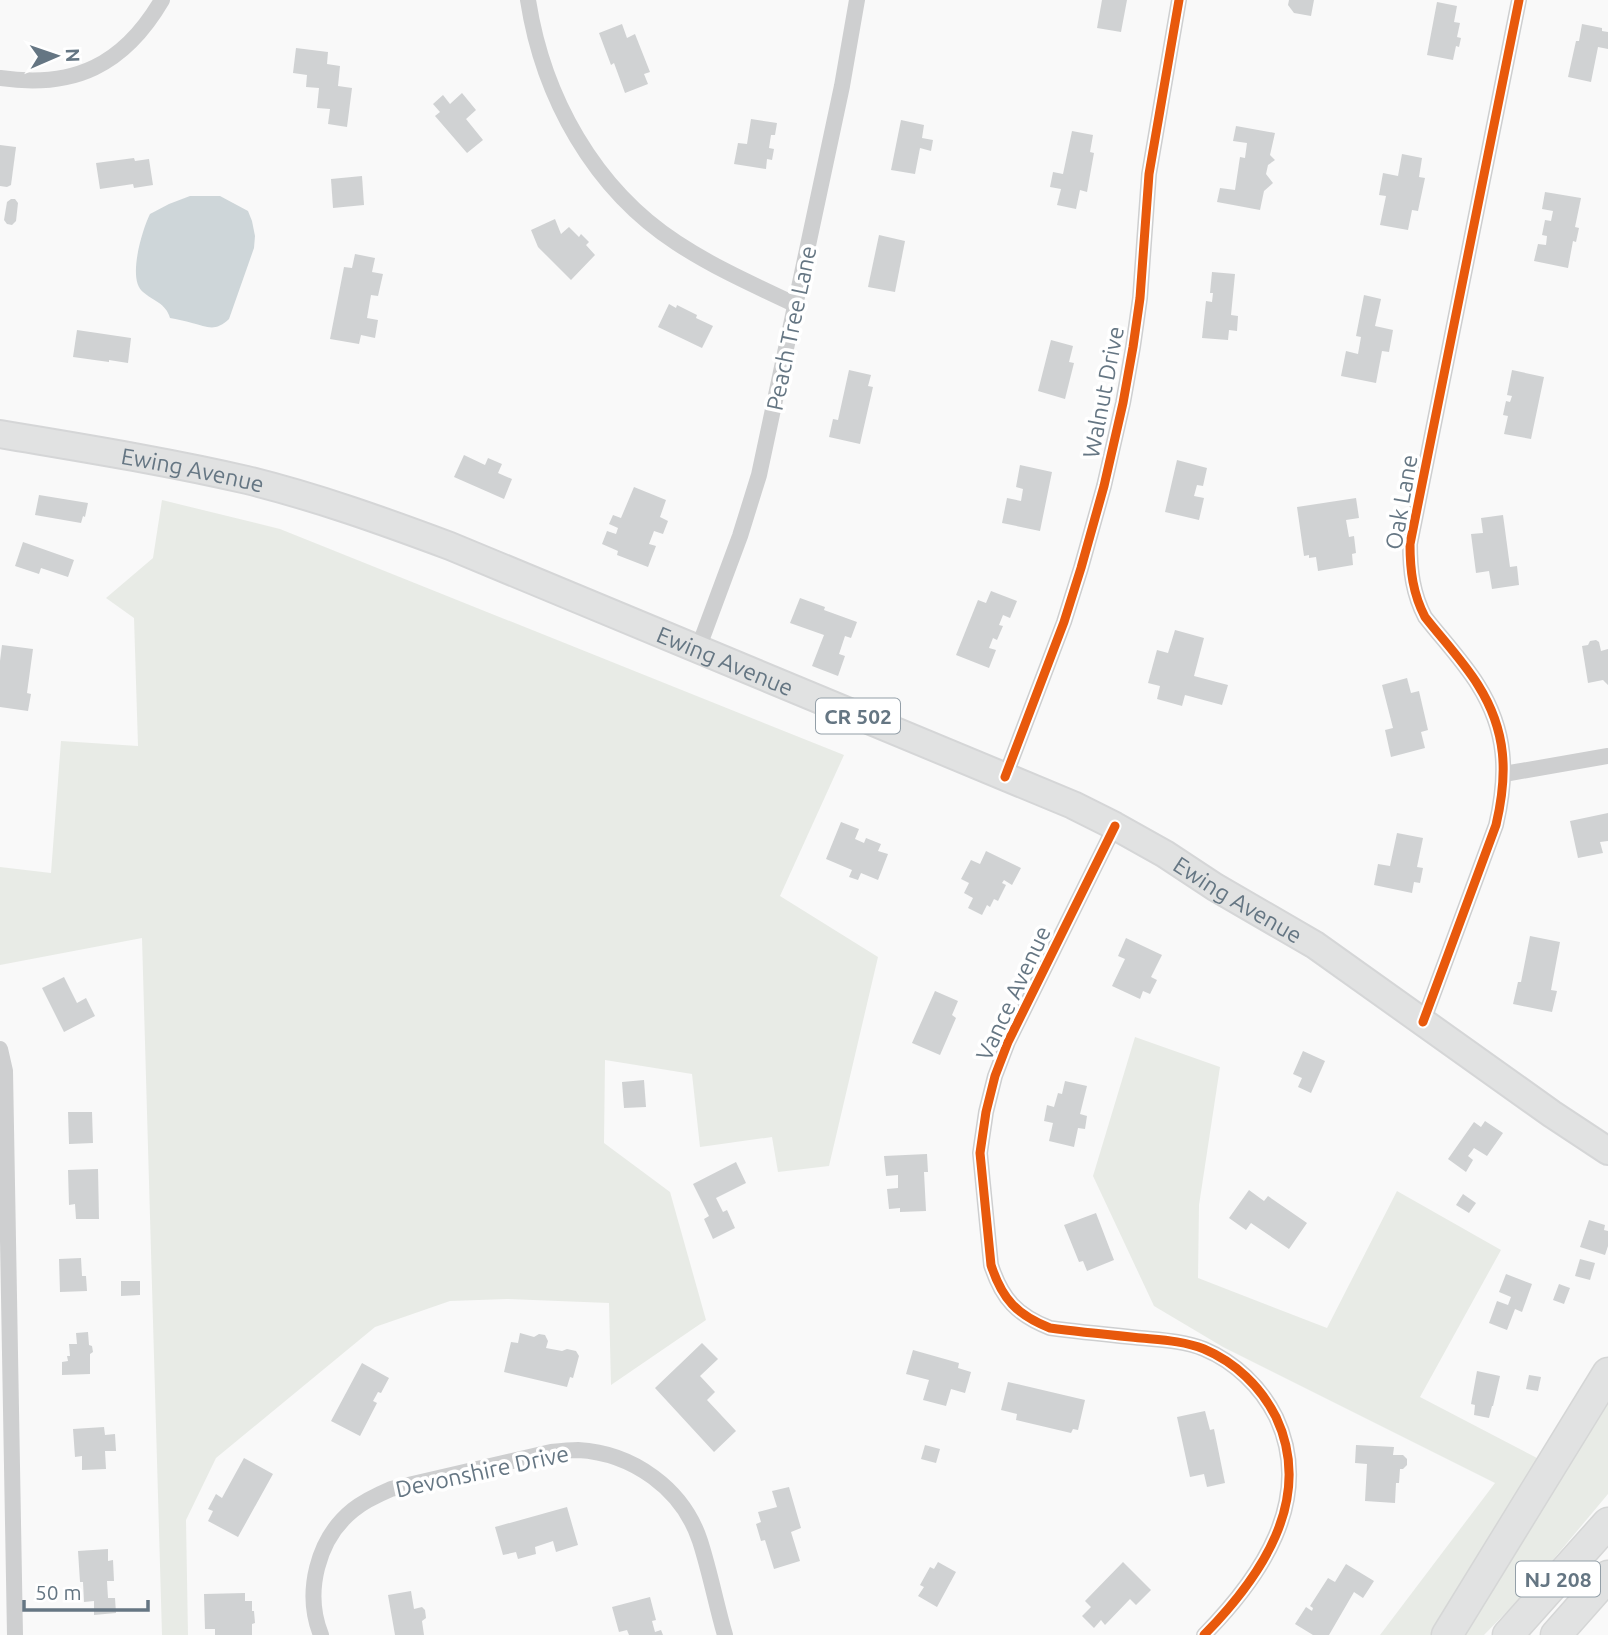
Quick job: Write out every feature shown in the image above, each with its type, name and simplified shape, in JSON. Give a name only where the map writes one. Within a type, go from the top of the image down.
[{"type":"highway","points":[[1447,1635],[1608,1373]]},
{"type":"highway","name":"NJ 208","points":[[1508,1635],[1608,1523]]},
{"type":"highway","name":"NJ 208","points":[[1556,1635],[1608,1576]]},
{"type":"main road","name":"Ewing Avenue","points":[[0,434],[168,463],[247,480],[324,502],[450,545],[1073,805],[1165,854],[1215,887],[1315,945],[1608,1151]]},
{"type":"street","points":[[0,78],[46,81],[70,77],[93,68],[115,56],[134,40],[162,0]]},
{"type":"street","points":[[528,0],[540,59],[553,93],[569,126],[592,162],[615,190],[675,242],[706,261],[796,306]]},
{"type":"street","name":"Peach Tree Lane","points":[[698,649],[740,536],[759,475],[842,86],[857,0]]},
{"type":"street","name":"Walnut Drive","points":[[1005,777],[1081,568],[1123,403],[1140,299],[1149,174],[1178,0]]},
{"type":"street","name":"Oak Lane","points":[[1423,1022],[1496,825],[1503,797],[1504,758],[1490,707],[1478,685],[1420,607],[1413,587],[1410,544],[1519,0]]},
{"type":"street","points":[[1504,774],[1608,756]]},
{"type":"street","name":"Vance Avenue","points":[[1115,826],[1008,1042],[995,1076],[980,1153],[991,1265],[1005,1297],[1032,1321],[1050,1328],[1176,1341],[1202,1348],[1221,1357],[1242,1373],[1259,1390],[1271,1408],[1281,1429],[1290,1478],[1281,1522],[1269,1550],[1247,1585],[1203,1635]]},
{"type":"street","points":[[0,1049],[5,1070],[15,1635]]},
{"type":"street","name":"Devonshire Drive","points":[[321,1635],[314,1610],[313,1588],[323,1549],[335,1529],[369,1498],[391,1489],[551,1452],[577,1450],[602,1453],[626,1461],[647,1472],[678,1500],[700,1540],[724,1635]]},
{"type":"shaded area","points":[[190,196],[220,196],[248,211],[255,236],[254,248],[229,319],[215,327],[170,318],[162,306],[138,286],[136,277],[140,243],[150,214]]},
{"type":"shaded area","points":[[162,500],[280,529],[844,755],[780,896],[878,957],[829,1166],[778,1172],[772,1137],[700,1147],[692,1074],[605,1060],[604,1143],[670,1192],[706,1320],[611,1385],[609,1303],[507,1299],[450,1301],[375,1327],[216,1458],[186,1520],[188,1635],[162,1635],[142,938],[0,965],[0,867],[51,873],[61,741],[138,746],[134,618],[106,598],[153,558]]},
{"type":"shaded area","points":[[1135,1037],[1220,1067],[1199,1205],[1198,1278],[1327,1328],[1397,1191],[1501,1250],[1420,1397],[1556,1468],[1608,1390],[1608,1494],[1526,1592],[1484,1635],[1380,1635],[1495,1483],[1223,1347],[1154,1306],[1093,1176]]},
{"type":"building","points":[[1102,0],[1127,0],[1121,32],[1097,28]]},
{"type":"building","points":[[1289,0],[1314,0],[1311,16],[1294,13],[1288,5]]},
{"type":"building","points":[[1437,2],[1457,6],[1454,22],[1460,23],[1457,37],[1461,38],[1453,60],[1427,55]]},
{"type":"building","points":[[622,24],[627,38],[635,34],[650,72],[644,74],[648,84],[625,93],[599,33]]},
{"type":"building","points":[[1582,24],[1608,32],[1608,49],[1598,47],[1591,82],[1568,77]]},
{"type":"building","points":[[296,48],[328,52],[327,64],[340,66],[338,86],[352,88],[347,127],[328,124],[330,109],[317,108],[319,88],[306,87],[307,75],[293,73]]},
{"type":"building","points":[[462,93],[476,110],[466,119],[483,140],[467,153],[435,116],[440,112],[433,104],[443,95],[450,104]]},
{"type":"building","points":[[751,119],[777,123],[769,148],[774,149],[772,160],[767,159],[766,169],[734,164],[738,143],[747,144]]},
{"type":"building","points":[[901,120],[924,125],[922,138],[933,140],[931,151],[920,148],[915,174],[891,170]]},
{"type":"building","points":[[1236,126],[1275,133],[1270,155],[1275,160],[1268,165],[1266,174],[1273,183],[1264,191],[1260,210],[1217,202],[1220,188],[1235,190],[1240,157],[1245,158],[1247,143],[1233,141]]},
{"type":"building","points":[[1072,131],[1093,135],[1090,152],[1094,153],[1087,192],[1080,190],[1076,209],[1057,205],[1061,189],[1050,187],[1053,172],[1063,174]]},
{"type":"building","points":[[0,145],[16,147],[11,185],[7,187],[0,186]]},
{"type":"building","points":[[1402,154],[1422,158],[1419,177],[1425,178],[1418,211],[1412,210],[1408,230],[1380,225],[1386,196],[1379,195],[1383,173],[1398,176]]},
{"type":"building","points":[[134,158],[135,161],[149,159],[153,185],[134,188],[133,184],[100,189],[96,163]]},
{"type":"building","points":[[362,176],[364,205],[333,208],[331,179]]},
{"type":"building","points":[[1545,192],[1581,198],[1575,227],[1579,228],[1576,242],[1573,241],[1568,268],[1534,261],[1538,244],[1546,245],[1547,236],[1542,235],[1545,220],[1551,221],[1553,211],[1542,209]]},
{"type":"building","points":[[11,199],[18,203],[16,221],[12,225],[4,220],[7,202]]},
{"type":"building","points":[[555,219],[561,234],[569,227],[579,237],[581,234],[589,242],[586,245],[595,255],[571,280],[538,247],[531,230]]},
{"type":"building","points":[[879,235],[905,241],[895,292],[868,287]]},
{"type":"building","points":[[355,254],[375,258],[372,272],[383,274],[378,296],[371,295],[367,318],[378,320],[375,338],[361,335],[359,344],[330,339],[344,267],[352,268]]},
{"type":"building","points":[[1212,272],[1235,274],[1231,315],[1238,316],[1237,331],[1229,330],[1228,340],[1202,338],[1206,301],[1212,302]]},
{"type":"building","points":[[1364,295],[1381,299],[1375,326],[1393,330],[1389,352],[1382,351],[1376,383],[1341,376],[1346,351],[1358,354],[1361,337],[1356,336]]},
{"type":"building","points":[[669,304],[697,315],[696,318],[713,326],[702,348],[658,327]]},
{"type":"building","points":[[77,330],[131,338],[128,363],[73,357]]},
{"type":"building","points":[[1051,340],[1073,346],[1069,362],[1074,363],[1065,399],[1038,391]]},
{"type":"building","points":[[849,370],[871,375],[868,386],[873,387],[860,444],[829,437],[833,419],[838,420]]},
{"type":"building","points":[[1512,370],[1544,377],[1531,439],[1504,434],[1508,416],[1503,415],[1506,401],[1510,402],[1512,396],[1507,395]]},
{"type":"building","points":[[464,455],[485,465],[488,458],[502,464],[498,473],[512,479],[504,499],[454,477]]},
{"type":"building","points":[[1177,460],[1207,468],[1203,486],[1197,485],[1194,496],[1204,498],[1199,520],[1165,512]]},
{"type":"building","points":[[1020,465],[1052,472],[1040,531],[1002,523],[1007,498],[1021,501],[1023,489],[1016,487]]},
{"type":"building","points":[[634,487],[666,500],[660,517],[668,521],[663,534],[654,531],[649,544],[656,546],[648,567],[617,555],[618,551],[602,544],[607,531],[616,534],[618,528],[609,524],[613,515],[621,518]]},
{"type":"building","points":[[39,495],[88,503],[85,517],[83,516],[81,523],[35,515]]},
{"type":"building","points":[[1356,498],[1359,518],[1346,520],[1349,537],[1354,536],[1356,553],[1352,554],[1353,565],[1318,571],[1316,557],[1304,556],[1297,507]]},
{"type":"building","points":[[1503,515],[1510,567],[1517,566],[1519,585],[1492,589],[1489,571],[1476,573],[1471,534],[1483,533],[1481,518]]},
{"type":"building","points":[[23,542],[74,560],[68,577],[41,568],[39,574],[15,566]]},
{"type":"building","points":[[991,591],[1017,601],[1010,618],[1003,615],[999,625],[1003,626],[997,640],[993,638],[989,648],[996,650],[989,668],[956,655],[978,600],[986,603]]},
{"type":"building","points":[[800,598],[857,622],[851,638],[845,636],[839,654],[845,656],[838,676],[812,666],[824,635],[790,623]]},
{"type":"building","points":[[1175,630],[1204,638],[1194,676],[1228,685],[1222,705],[1185,695],[1182,706],[1157,699],[1160,686],[1148,683],[1157,650],[1168,653]]},
{"type":"building","points":[[1596,640],[1601,651],[1608,649],[1608,685],[1603,680],[1588,683],[1582,646]]},
{"type":"building","points":[[2,645],[33,649],[27,693],[31,694],[28,711],[0,707]]},
{"type":"building","points":[[1407,678],[1411,693],[1419,691],[1428,730],[1421,732],[1425,748],[1391,757],[1385,730],[1393,728],[1382,685]]},
{"type":"building","points":[[1608,813],[1608,841],[1600,842],[1603,853],[1578,858],[1570,821]]},
{"type":"building","points":[[841,822],[859,829],[855,839],[864,843],[866,838],[881,844],[878,851],[888,854],[878,880],[861,873],[858,880],[849,877],[852,870],[826,859]]},
{"type":"building","points":[[1397,833],[1423,838],[1417,867],[1423,868],[1420,883],[1414,882],[1412,893],[1374,885],[1378,864],[1390,866]]},
{"type":"building","points":[[986,851],[1021,868],[1012,885],[1004,880],[1002,883],[1006,885],[998,901],[994,899],[990,907],[987,905],[982,915],[968,908],[973,898],[964,893],[969,883],[961,879],[971,860],[980,864]]},
{"type":"building","points":[[1530,936],[1560,942],[1551,990],[1557,991],[1552,1012],[1513,1004],[1518,982],[1521,982]]},
{"type":"building","points":[[1126,938],[1162,955],[1151,977],[1157,980],[1150,994],[1143,991],[1140,999],[1112,986],[1125,959],[1118,956]]},
{"type":"building","points":[[64,977],[77,1003],[86,998],[95,1016],[64,1032],[42,988]]},
{"type":"building","points":[[935,991],[958,1001],[952,1015],[956,1018],[940,1055],[912,1043]]},
{"type":"building","points":[[1303,1051],[1325,1061],[1311,1093],[1298,1087],[1302,1078],[1293,1074]]},
{"type":"building","points":[[644,1080],[646,1107],[624,1108],[622,1082]]},
{"type":"building","points":[[1065,1081],[1087,1086],[1080,1114],[1087,1116],[1085,1129],[1078,1128],[1074,1147],[1049,1141],[1053,1123],[1044,1121],[1047,1105],[1054,1107],[1058,1093],[1062,1094]]},
{"type":"building","points":[[68,1112],[92,1112],[93,1143],[69,1144]]},
{"type":"building","points":[[1485,1121],[1503,1133],[1487,1156],[1474,1148],[1468,1156],[1473,1160],[1466,1172],[1448,1159],[1474,1122],[1481,1127]]},
{"type":"building","points":[[927,1154],[928,1172],[924,1172],[926,1211],[900,1212],[900,1208],[889,1209],[887,1189],[898,1188],[898,1175],[886,1176],[884,1156]]},
{"type":"building","points":[[736,1162],[746,1183],[716,1198],[723,1212],[727,1210],[735,1228],[713,1239],[704,1219],[709,1216],[693,1184]]},
{"type":"building","points":[[98,1169],[99,1219],[76,1219],[75,1204],[69,1205],[68,1170]]},
{"type":"building","points":[[1249,1190],[1264,1201],[1268,1196],[1307,1223],[1289,1249],[1251,1223],[1246,1230],[1229,1218]]},
{"type":"building","points":[[1463,1194],[1476,1203],[1469,1213],[1456,1205]]},
{"type":"building","points":[[1096,1213],[1114,1260],[1087,1271],[1083,1261],[1079,1262],[1064,1225]]},
{"type":"building","points":[[1589,1220],[1605,1225],[1604,1230],[1608,1231],[1605,1255],[1580,1247]]},
{"type":"building","points":[[81,1258],[82,1276],[86,1276],[87,1291],[60,1292],[59,1259]]},
{"type":"building","points":[[1580,1259],[1595,1263],[1590,1280],[1575,1276]]},
{"type":"building","points":[[1506,1274],[1532,1284],[1522,1312],[1515,1309],[1507,1330],[1489,1323],[1497,1301],[1508,1305],[1511,1297],[1499,1292]]},
{"type":"building","points":[[121,1281],[140,1281],[140,1295],[121,1296]]},
{"type":"building","points":[[1559,1284],[1570,1288],[1564,1304],[1553,1300]]},
{"type":"building","points":[[88,1332],[89,1345],[92,1346],[93,1352],[90,1354],[90,1374],[62,1375],[62,1362],[68,1361],[67,1356],[70,1356],[69,1344],[77,1344],[76,1333]]},
{"type":"building","points":[[520,1333],[534,1337],[545,1335],[548,1341],[546,1348],[576,1351],[579,1356],[573,1378],[570,1377],[567,1387],[504,1372],[511,1342],[518,1343]]},
{"type":"building","points":[[702,1343],[718,1359],[700,1376],[715,1392],[707,1400],[736,1431],[714,1452],[655,1388]]},
{"type":"building","points":[[913,1350],[959,1363],[958,1368],[971,1372],[965,1393],[951,1389],[946,1406],[923,1400],[929,1380],[906,1374]]},
{"type":"building","points":[[362,1363],[389,1378],[373,1401],[377,1403],[360,1436],[331,1421]]},
{"type":"building","points":[[1477,1371],[1500,1376],[1489,1418],[1474,1415],[1475,1405],[1471,1404]]},
{"type":"building","points":[[1529,1375],[1541,1377],[1538,1391],[1526,1389]]},
{"type":"building","points":[[1008,1382],[1085,1400],[1078,1430],[1073,1429],[1071,1433],[1016,1420],[1017,1414],[1001,1410]]},
{"type":"building","points":[[1205,1411],[1210,1430],[1214,1429],[1225,1483],[1207,1487],[1204,1474],[1190,1477],[1177,1417]]},
{"type":"building","points":[[104,1427],[105,1435],[115,1434],[116,1451],[105,1451],[106,1469],[82,1470],[82,1456],[75,1457],[73,1429]]},
{"type":"building","points":[[925,1445],[940,1449],[936,1463],[921,1459]]},
{"type":"building","points":[[1356,1445],[1394,1447],[1393,1455],[1403,1455],[1407,1459],[1407,1465],[1400,1469],[1399,1483],[1396,1483],[1395,1503],[1365,1501],[1367,1464],[1355,1463]]},
{"type":"building","points":[[244,1458],[273,1474],[238,1537],[208,1521],[213,1511],[208,1509],[216,1494],[222,1498]]},
{"type":"building","points":[[789,1487],[801,1528],[791,1532],[800,1561],[774,1569],[765,1540],[761,1541],[756,1524],[761,1522],[758,1512],[777,1507],[772,1491]]},
{"type":"building","points":[[567,1507],[578,1545],[556,1552],[553,1541],[535,1547],[536,1554],[518,1559],[516,1552],[503,1555],[495,1527]]},
{"type":"building","points":[[108,1549],[108,1561],[113,1560],[114,1581],[107,1581],[108,1598],[115,1598],[116,1613],[94,1615],[94,1601],[84,1602],[78,1551]]},
{"type":"building","points":[[938,1562],[956,1572],[937,1607],[918,1596],[924,1587],[920,1585],[930,1567],[934,1569]]},
{"type":"building","points":[[1123,1562],[1151,1590],[1136,1605],[1130,1599],[1105,1625],[1101,1620],[1094,1628],[1082,1616],[1091,1607],[1085,1601]]},
{"type":"building","points":[[1346,1564],[1374,1581],[1363,1598],[1354,1592],[1329,1635],[1313,1635],[1295,1624],[1306,1607],[1312,1611],[1310,1606],[1328,1578],[1335,1582]]},
{"type":"building","points":[[411,1591],[414,1609],[422,1607],[425,1610],[426,1618],[422,1621],[424,1635],[395,1635],[388,1595]]},
{"type":"building","points":[[245,1593],[245,1601],[252,1601],[254,1611],[252,1635],[215,1635],[215,1629],[205,1629],[204,1594]]},
{"type":"building","points":[[650,1597],[656,1620],[652,1621],[655,1632],[661,1630],[663,1635],[629,1635],[627,1630],[619,1632],[612,1607]]},
{"type":"cycle path","points":[[1005,777],[1064,622],[1104,486],[1123,403],[1140,298],[1149,174],[1179,0]]},
{"type":"cycle path","points":[[1423,1022],[1496,825],[1503,770],[1500,736],[1488,702],[1421,608],[1413,582],[1410,544],[1519,0]]},
{"type":"cycle path","points":[[1115,826],[1008,1042],[995,1076],[980,1153],[991,1265],[1000,1287],[1012,1304],[1038,1323],[1050,1328],[1173,1341],[1204,1349],[1236,1368],[1255,1386],[1270,1406],[1286,1448],[1289,1478],[1285,1507],[1276,1536],[1262,1563],[1225,1613],[1204,1635]]}]
